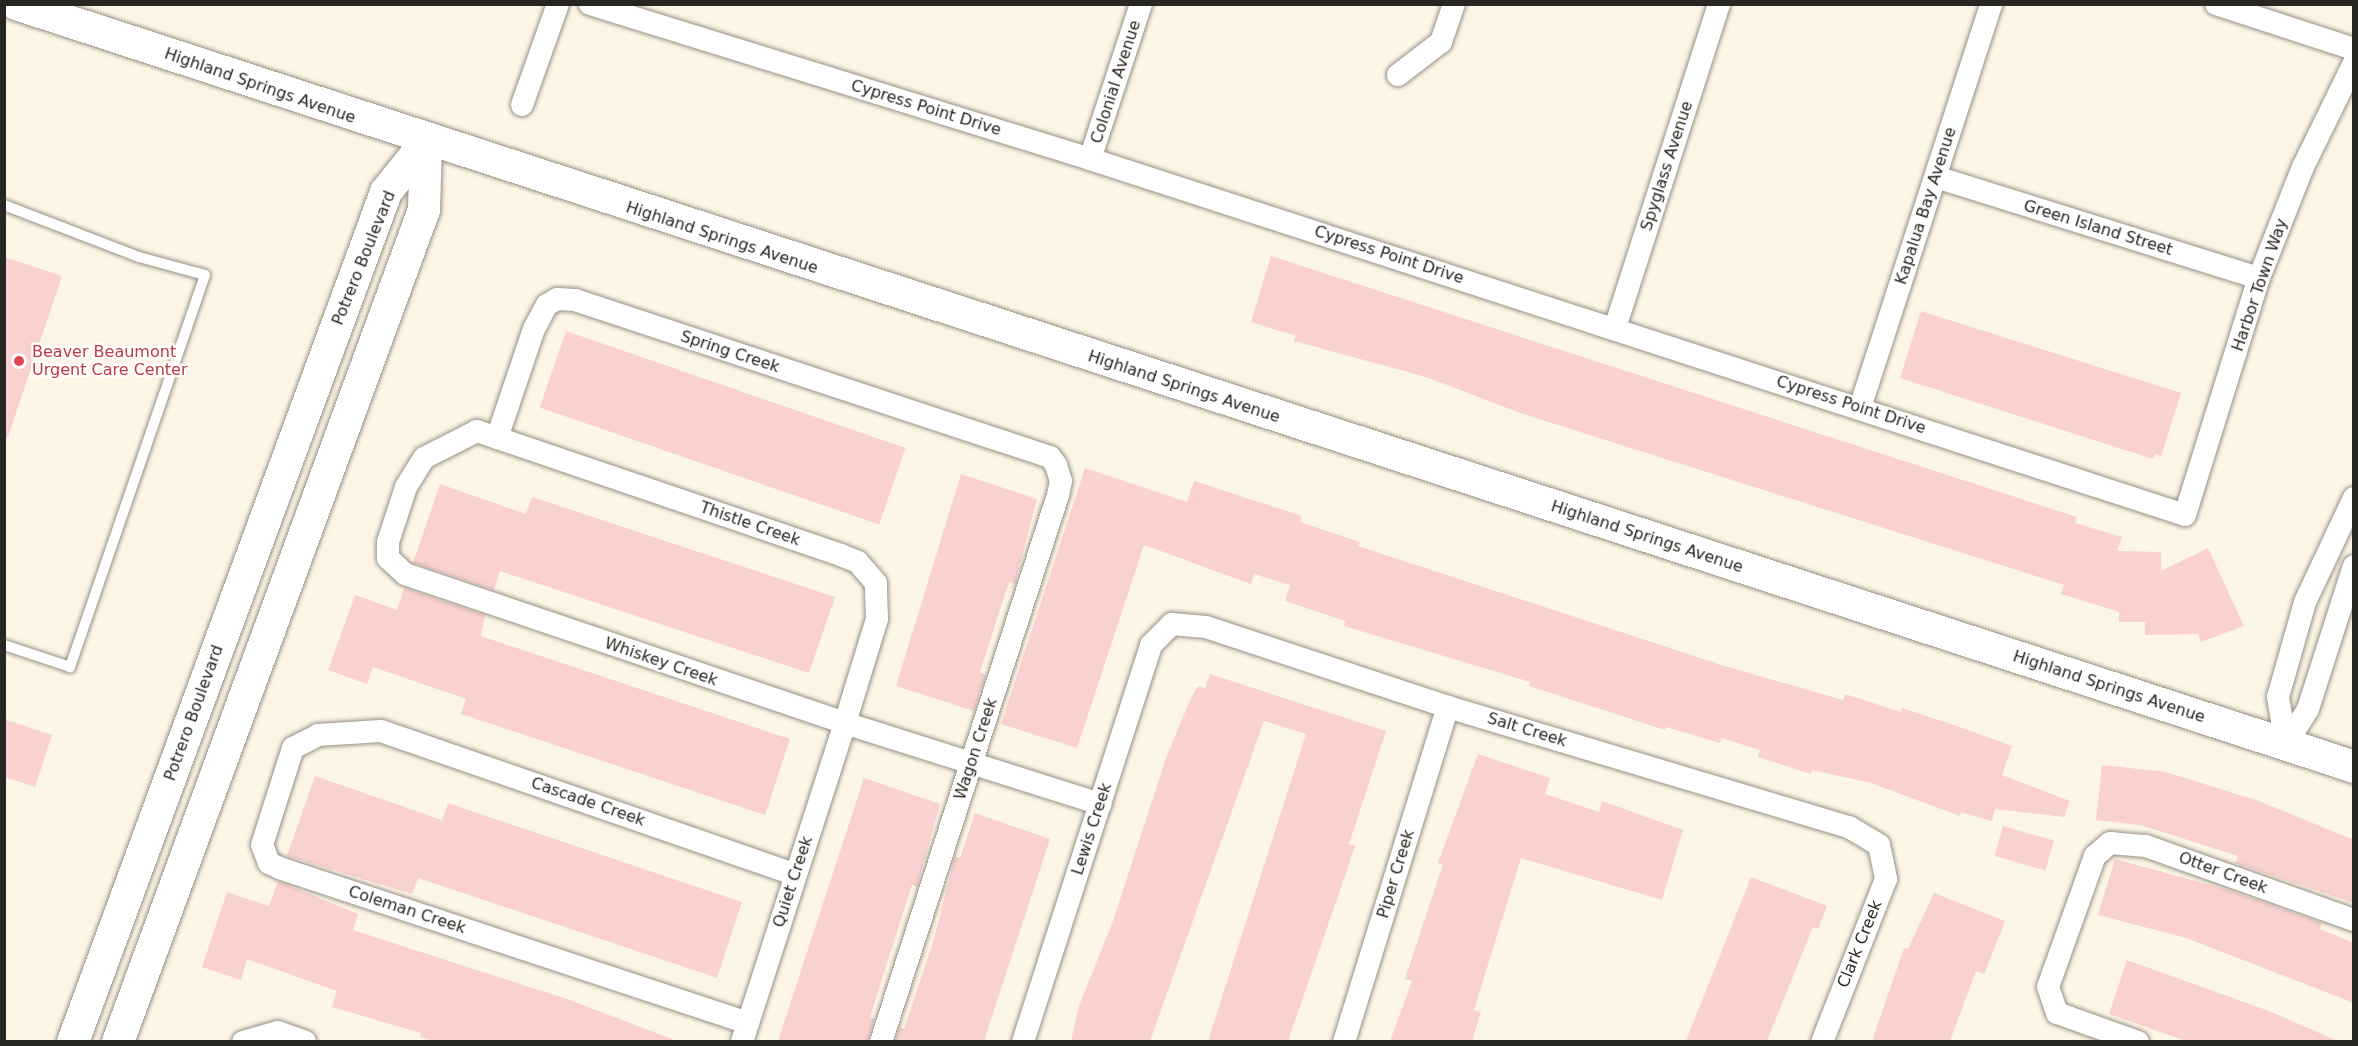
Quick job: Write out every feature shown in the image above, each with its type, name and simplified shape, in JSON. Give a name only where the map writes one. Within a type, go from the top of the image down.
[{"type":"street","name":"Highland Springs Avenue","points":[[16,4],[426,142],[2354,767]]},
{"type":"street","points":[[522,105],[558,4]]},
{"type":"street","name":"Cypress Point Drive","points":[[590,4],[1090,159],[1615,327],[2185,515]]},
{"type":"street","name":"Colonial Avenue","points":[[1090,159],[1141,4]]},
{"type":"street","points":[[1398,75],[1441,42],[1454,4]]},
{"type":"street","name":"Spyglass Avenue","points":[[1615,327],[1719,4]]},
{"type":"street","name":"Kapalua Bay Avenue","points":[[1860,408],[1991,4]]},
{"type":"street","points":[[2216,4],[2354,49]]},
{"type":"street","name":"Harbor Town Way","points":[[2185,515],[2259,278],[2303,166],[2354,63]]},
{"type":"street","name":"Potrero Boulevard","points":[[73,1041],[386,192],[426,142]]},
{"type":"street","name":"Potrero Boulevard","points":[[118,1041],[424,210],[426,142]]},
{"type":"street","name":"Green Island Street","points":[[1936,177],[2259,278]]},
{"type":"street","name":"Spring Creek","points":[[487,434],[534,329],[547,305],[557,299],[575,300],[1050,457]]},
{"type":"street","name":"Whiskey Creek","points":[[487,434],[424,458],[414,469],[388,542],[388,558],[396,568],[422,582],[845,723],[1100,804]]},
{"type":"street","name":"Thistle Creek","points":[[487,434],[858,562],[876,582],[879,601],[845,723]]},
{"type":"street","name":"Wagon Creek","points":[[880,1041],[1058,495],[1061,481],[1050,457]]},
{"type":"street","points":[[2286,744],[2278,697],[2305,602],[2354,498]]},
{"type":"street","points":[[2286,744],[2308,709],[2350,589],[2354,566]]},
{"type":"street","points":[[2314,583],[2350,589]]},
{"type":"street","name":"Salt Creek","points":[[1172,624],[1206,627],[1448,707],[1849,827],[1879,845]]},
{"type":"street","name":"Lewis Creek","points":[[1023,1041],[1151,645],[1172,624]]},
{"type":"street","name":"Piper Creek","points":[[1344,1041],[1448,707]]},
{"type":"street","name":"Quiet Creek","points":[[745,1032],[845,723]]},
{"type":"street","name":"Cascade Creek","points":[[381,731],[795,874]]},
{"type":"street","name":"Coleman Creek","points":[[381,731],[318,735],[293,748],[262,845],[269,862],[745,1032]]},
{"type":"street","name":"Otter Creek","points":[[2138,1041],[2057,1013],[2048,987],[2095,856],[2110,843],[2146,846],[2354,920]]},
{"type":"street","name":"Clark Creek","points":[[1822,1041],[1886,879],[1879,845]]},
{"type":"street","points":[[243,1041],[278,1032],[305,1041]]},
{"type":"lane","points":[[4,205],[139,256],[205,275],[70,667],[4,645]]},
{"type":"building","points":[[1271,256],[2077,517],[2075,523],[2122,537],[2117,551],[2161,552],[2161,571],[2208,548],[2244,626],[2201,642],[2198,634],[2145,635],[2145,622],[2119,622],[2119,612],[2061,594],[2064,585],[1520,413],[1426,377],[1294,341],[1296,336],[1251,322]]},
{"type":"building","name":"Beaver Beaumont Urgent Care Center","points":[[4,257],[62,276],[8,437],[4,436]]},
{"type":"building","points":[[1921,311],[2181,393],[2161,456],[2155,454],[2153,459],[1900,378]]},
{"type":"building","points":[[566,331],[905,448],[879,524],[540,408]]},
{"type":"building","points":[[1085,468],[1187,502],[1194,481],[1302,516],[1300,522],[1360,542],[1358,546],[1728,667],[1843,700],[1845,694],[1901,712],[1902,708],[1954,725],[2012,746],[2002,775],[2070,801],[2064,817],[1995,809],[1992,821],[1961,812],[1960,816],[1871,783],[1812,770],[1811,774],[1758,757],[1760,750],[1721,738],[1720,743],[1666,727],[1665,730],[1529,686],[1530,682],[1344,626],[1345,621],[1285,601],[1290,585],[1254,574],[1251,584],[1144,545],[1077,748],[1001,724]]},
{"type":"building","points":[[961,474],[1037,499],[1015,584],[1009,582],[980,672],[986,675],[974,711],[896,686]]},
{"type":"building","points":[[440,484],[526,514],[532,497],[835,597],[809,673],[500,571],[494,590],[413,563]]},
{"type":"building","points":[[404,588],[485,615],[481,636],[790,739],[765,815],[461,714],[466,699],[373,667],[367,684],[328,670],[355,595],[397,610]]},
{"type":"building","points":[[1210,674],[1386,731],[1349,844],[1355,846],[1288,1041],[1208,1041],[1306,734],[1264,721],[1150,1041],[1071,1041],[1079,1006],[1112,924],[1167,755],[1192,696],[1198,686],[1205,688]]},
{"type":"building","points":[[4,719],[52,735],[35,787],[4,777]]},
{"type":"building","points":[[1478,754],[1550,778],[1545,794],[1599,812],[1602,801],[1683,830],[1662,900],[1521,858],[1474,1010],[1481,1012],[1472,1041],[1390,1041],[1412,981],[1405,979],[1443,864],[1438,863]]},
{"type":"building","points":[[2102,765],[2166,772],[2259,801],[2354,840],[2354,903],[2235,863],[2238,856],[2140,825],[2096,820]]},
{"type":"building","points":[[315,776],[442,820],[448,803],[742,902],[717,978],[418,878],[412,894],[287,856]]},
{"type":"building","points":[[864,778],[940,804],[917,887],[912,885],[870,1017],[874,1019],[868,1041],[778,1041]]},
{"type":"building","points":[[975,813],[1050,839],[984,1041],[895,1041],[900,1027],[904,1029],[934,939],[955,857],[960,858]]},
{"type":"building","points":[[2003,826],[2054,841],[2045,870],[1994,856]]},
{"type":"building","points":[[2115,859],[2225,889],[2322,923],[2320,929],[2354,943],[2354,1003],[2186,938],[2098,915]]},
{"type":"building","points":[[1751,877],[1827,906],[1818,929],[1813,927],[1767,1041],[1686,1041]]},
{"type":"building","points":[[278,881],[358,914],[353,930],[570,1000],[677,1041],[434,1041],[420,1037],[421,1033],[332,1007],[337,991],[247,959],[241,980],[202,967],[227,892],[269,906]]},
{"type":"building","points":[[1934,893],[2005,921],[1984,974],[1976,971],[1950,1041],[1872,1041],[1904,948],[1908,949]]},
{"type":"building","points":[[2127,960],[2269,1011],[2338,1041],[2186,1041],[2109,1014]]},
{"type":"place","name":"Beaver Beaumont Urgent Care Center","points":[[19,361]]}]
